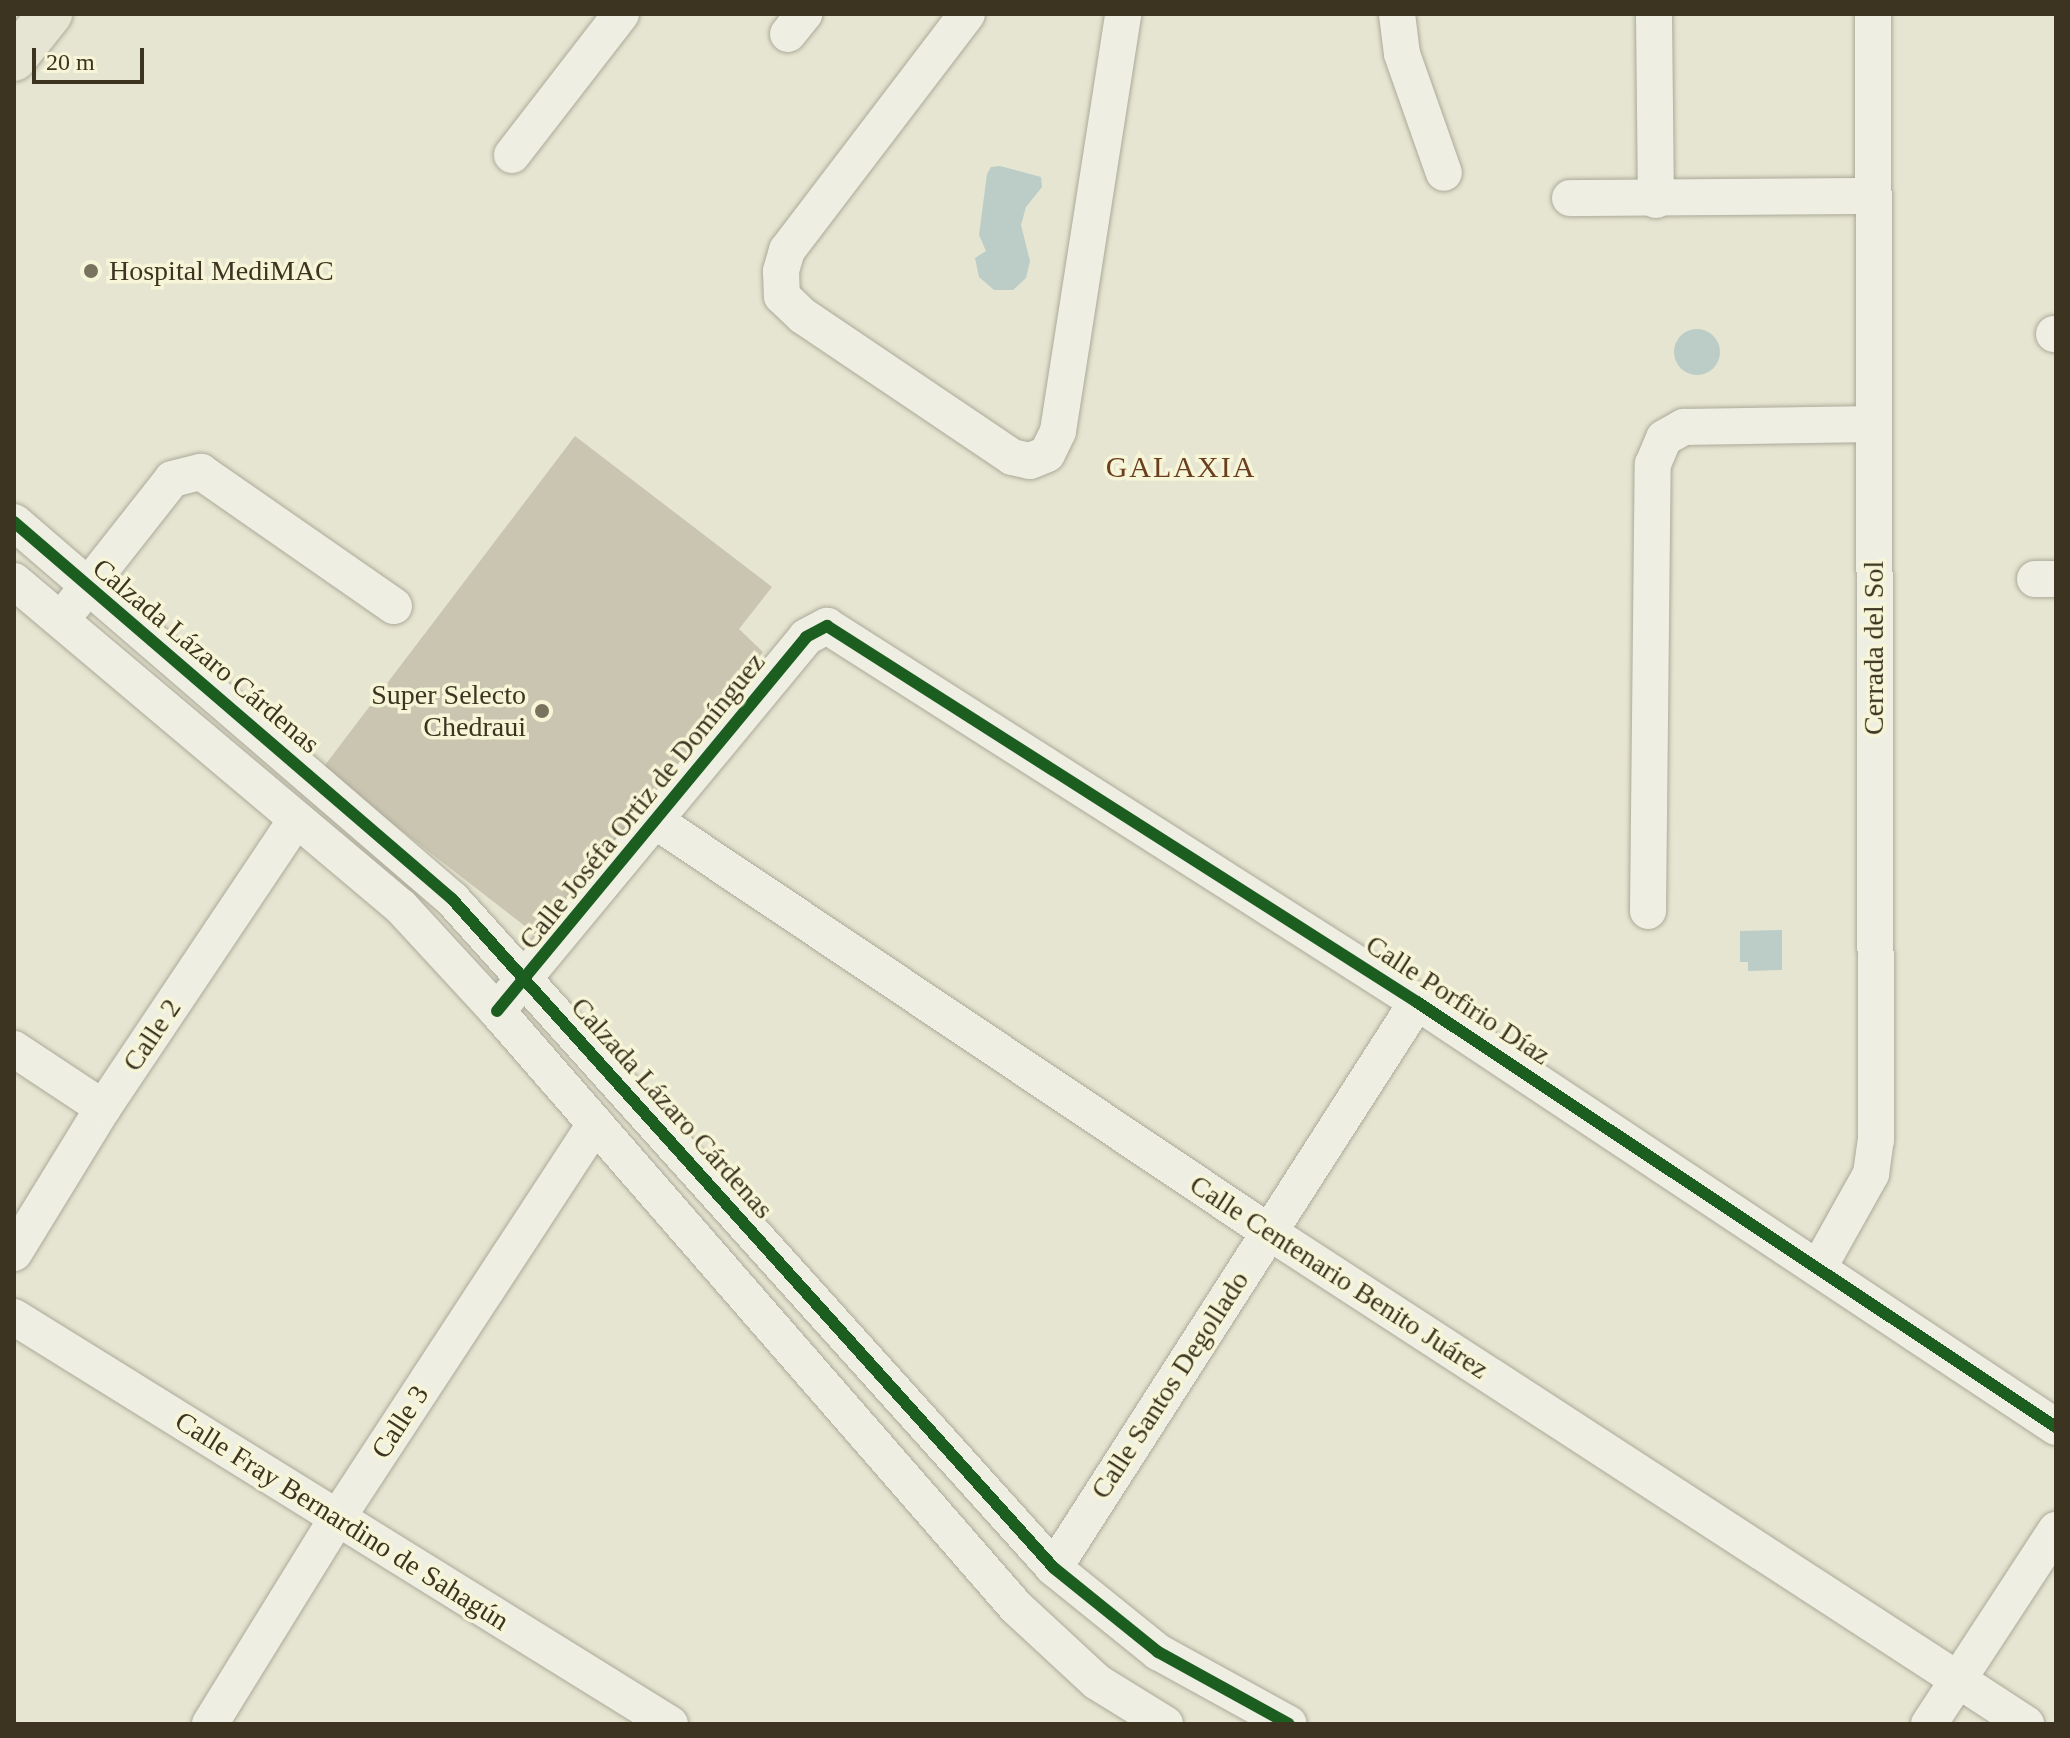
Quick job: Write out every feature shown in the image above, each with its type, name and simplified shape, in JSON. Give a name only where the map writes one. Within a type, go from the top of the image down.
[{"type":"main road","points":[[14,59],[50,14]]},
{"type":"street","points":[[512,155],[621,14]]},
{"type":"street","points":[[967,14],[787,250],[781,271],[782,296],[803,316],[1012,457],[1030,461],[1047,454],[1058,431],[1123,14]]},
{"type":"street","points":[[1397,14],[1402,54],[1444,173]]},
{"type":"street","points":[[1654,14],[1656,200]]},
{"type":"street","name":"Cerrada del Sol","points":[[1819,1267],[1871,1174],[1876,1140],[1873,14]]},
{"type":"street","points":[[1570,198],[1656,200],[1874,196]]},
{"type":"street","points":[[1648,911],[1653,464],[1664,438],[1684,427],[1873,424]]},
{"type":"street","points":[[60,622],[172,479],[201,472],[394,606]]},
{"type":"street","name":"Calzada Lázaro Cárdenas","points":[[14,522],[407,858],[524,981],[1054,1568],[1158,1652],[1289,1724]]},
{"type":"street","points":[[14,581],[401,907],[497,1011],[1016,1607],[1097,1682],[1165,1724]]},
{"type":"street","name":"Calle Porfirio Díaz","points":[[827,626],[1417,1002],[2056,1427]]},
{"type":"street","name":"Calle Joséfa Ortiz de Domínguez","points":[[497,1011],[657,822],[806,637],[827,626]]},
{"type":"street","name":"Calle 2","points":[[14,1253],[103,1108],[296,820]]},
{"type":"street","name":"Calle Centenario Benito Juárez","points":[[657,822],[1269,1232],[2026,1724]]},
{"type":"street","name":"Calle Santos Degollado","points":[[1054,1568],[1417,1002]]},
{"type":"street","points":[[14,1049],[103,1108]]},
{"type":"street","name":"Calle 3","points":[[210,1724],[338,1517],[595,1124]]},
{"type":"street","name":"Calle Fray Bernardino de Sahagún","points":[[14,1317],[338,1517],[651,1719]]},
{"type":"street","points":[[1929,1724],[2056,1530]]},
{"type":"shaded area","points":[[1000,166],[1041,177],[1042,187],[1026,207],[1021,225],[1030,261],[1026,278],[1013,290],[994,290],[979,277],[975,258],[986,251],[979,235],[987,174],[991,167]]},
{"type":"shaded area","points":[[1697,329],[1713,336],[1720,352],[1713,368],[1697,375],[1681,368],[1674,352],[1681,336]]},
{"type":"shaded area","points":[[1782,930],[1782,970],[1748,971],[1748,962],[1740,962],[1740,931]]},
{"type":"building","name":"Super Selecto Chedraui","points":[[575,436],[772,587],[739,629],[763,652],[539,937],[322,769]]},
{"type":"cycle path","points":[[14,522],[452,899],[1054,1568],[1158,1652],[1289,1724]]},
{"type":"cycle path","points":[[497,1011],[806,637],[827,626],[1417,1002],[2056,1427]]},
{"type":"place","name":"Hospital MediMAC","points":[[91,271]]},
{"type":"place","name":"Super Selecto Chedraui","points":[[542,711]]},
{"type":"district","name":"GALAXIA","points":[[1181,467]]}]
